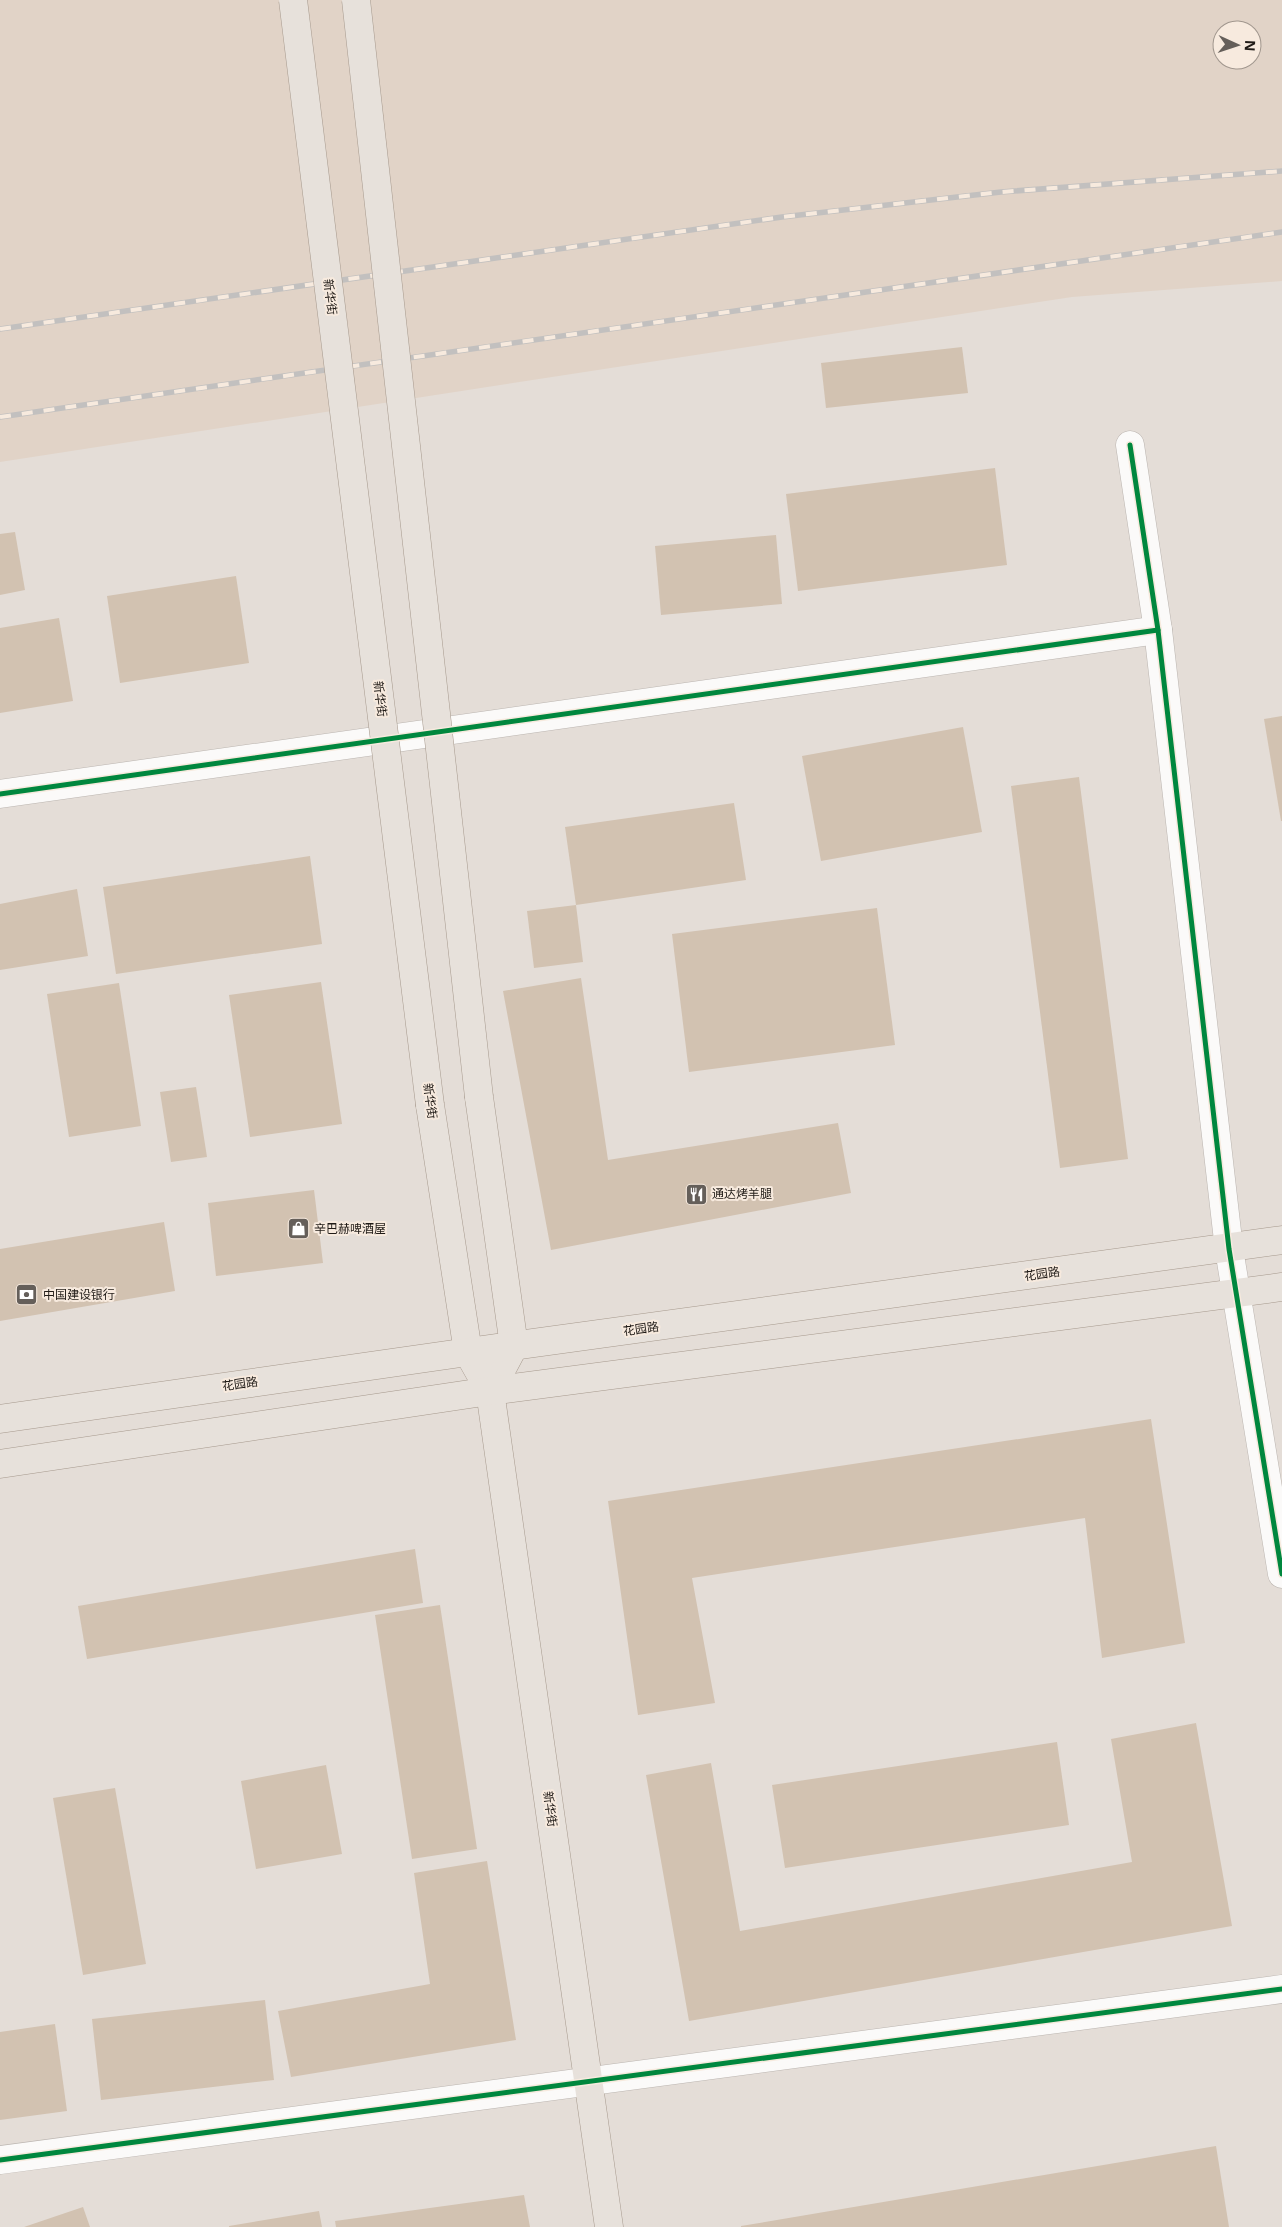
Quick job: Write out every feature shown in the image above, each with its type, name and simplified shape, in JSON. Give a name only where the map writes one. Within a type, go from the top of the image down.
[{"type":"main road","name":"新华街","points":[[293,0],[430,1105],[468,1352],[490,1391],[609,2227]]},
{"type":"main road","points":[[356,0],[479,1097],[514,1346],[490,1391]]},
{"type":"main road","name":"花园路","points":[[0,1419],[468,1352],[1229,1249],[1282,1240]]},
{"type":"main road","points":[[0,1464],[490,1391],[1282,1287]]},
{"type":"street","points":[[1130,445],[1158,630],[1229,1249],[1282,1574]]},
{"type":"street","points":[[0,794],[1158,630]]},
{"type":"street","points":[[0,2160],[1282,1989]]},
{"type":"shaded area","points":[[0,0],[1282,0],[1282,281],[1072,297],[0,462]]},
{"type":"building","points":[[962,347],[968,393],[826,408],[821,363]]},
{"type":"building","points":[[995,468],[1007,565],[798,591],[786,494]]},
{"type":"building","points":[[15,532],[25,590],[0,595],[0,534]]},
{"type":"building","points":[[776,535],[782,604],[661,615],[655,546]]},
{"type":"building","points":[[236,576],[249,663],[120,683],[107,596]]},
{"type":"building","points":[[59,618],[73,701],[0,713],[0,628]]},
{"type":"building","points":[[1282,716],[1282,821],[1281,821],[1264,719]]},
{"type":"building","points":[[963,727],[982,832],[821,861],[802,756]]},
{"type":"building","points":[[1079,777],[1128,1159],[1060,1168],[1011,786]]},
{"type":"building","points":[[734,803],[746,880],[576,905],[565,827]]},
{"type":"building","points":[[310,856],[322,944],[116,974],[103,887]]},
{"type":"building","points":[[77,889],[88,956],[0,970],[0,904]]},
{"type":"building","points":[[576,905],[583,962],[534,968],[527,911]]},
{"type":"building","points":[[877,908],[895,1045],[689,1072],[672,934]]},
{"type":"building","points":[[581,978],[608,1160],[838,1123],[851,1193],[551,1250],[503,991]]},
{"type":"building","points":[[321,982],[342,1124],[250,1137],[229,995]]},
{"type":"building","points":[[119,983],[141,1126],[69,1137],[47,994]]},
{"type":"building","points":[[196,1087],[207,1157],[171,1162],[160,1092]]},
{"type":"building","points":[[314,1190],[323,1263],[216,1276],[208,1203]]},
{"type":"building","points":[[164,1222],[175,1291],[0,1321],[0,1249]]},
{"type":"building","points":[[1151,1419],[1185,1643],[1102,1658],[1085,1518],[692,1578],[715,1703],[638,1715],[608,1501]]},
{"type":"building","points":[[415,1549],[423,1603],[87,1659],[78,1606]]},
{"type":"building","points":[[440,1605],[477,1849],[412,1859],[375,1615]]},
{"type":"building","points":[[1196,1723],[1232,1926],[689,2021],[646,1775],[711,1763],[740,1931],[1132,1862],[1111,1739]]},
{"type":"building","points":[[1057,1742],[1069,1825],[785,1868],[772,1785]]},
{"type":"building","points":[[326,1765],[342,1854],[256,1869],[241,1781]]},
{"type":"building","points":[[115,1788],[146,1964],[83,1975],[53,1798]]},
{"type":"building","points":[[487,1861],[516,2040],[291,2077],[278,2011],[430,1984],[414,1873]]},
{"type":"building","points":[[265,2000],[274,2080],[101,2100],[92,2019]]},
{"type":"building","points":[[55,2024],[67,2111],[0,2120],[0,2032]]},
{"type":"building","points":[[1216,2146],[1229,2227],[741,2227],[741,2226]]},
{"type":"building","points":[[524,2195],[530,2227],[336,2227],[335,2221]]},
{"type":"building","points":[[83,2207],[90,2227],[24,2227]]},
{"type":"building","points":[[319,2211],[322,2227],[229,2227],[229,2226]]},
{"type":"railway","points":[[0,329],[782,217],[1001,192],[1282,171]]},
{"type":"railway","points":[[0,417],[1282,232]]},
{"type":"cycle path","points":[[1130,445],[1158,630],[1229,1249],[1282,1574]]},
{"type":"cycle path","points":[[0,794],[1158,630]]},
{"type":"cycle path","points":[[0,2160],[1282,1989]]},
{"type":"place","name":"通达烤羊腿","points":[[696,1194]]},
{"type":"place","name":"辛巴赫啤酒屋","points":[[298,1229]]},
{"type":"place","name":"中国建设银行","points":[[27,1295]]}]
